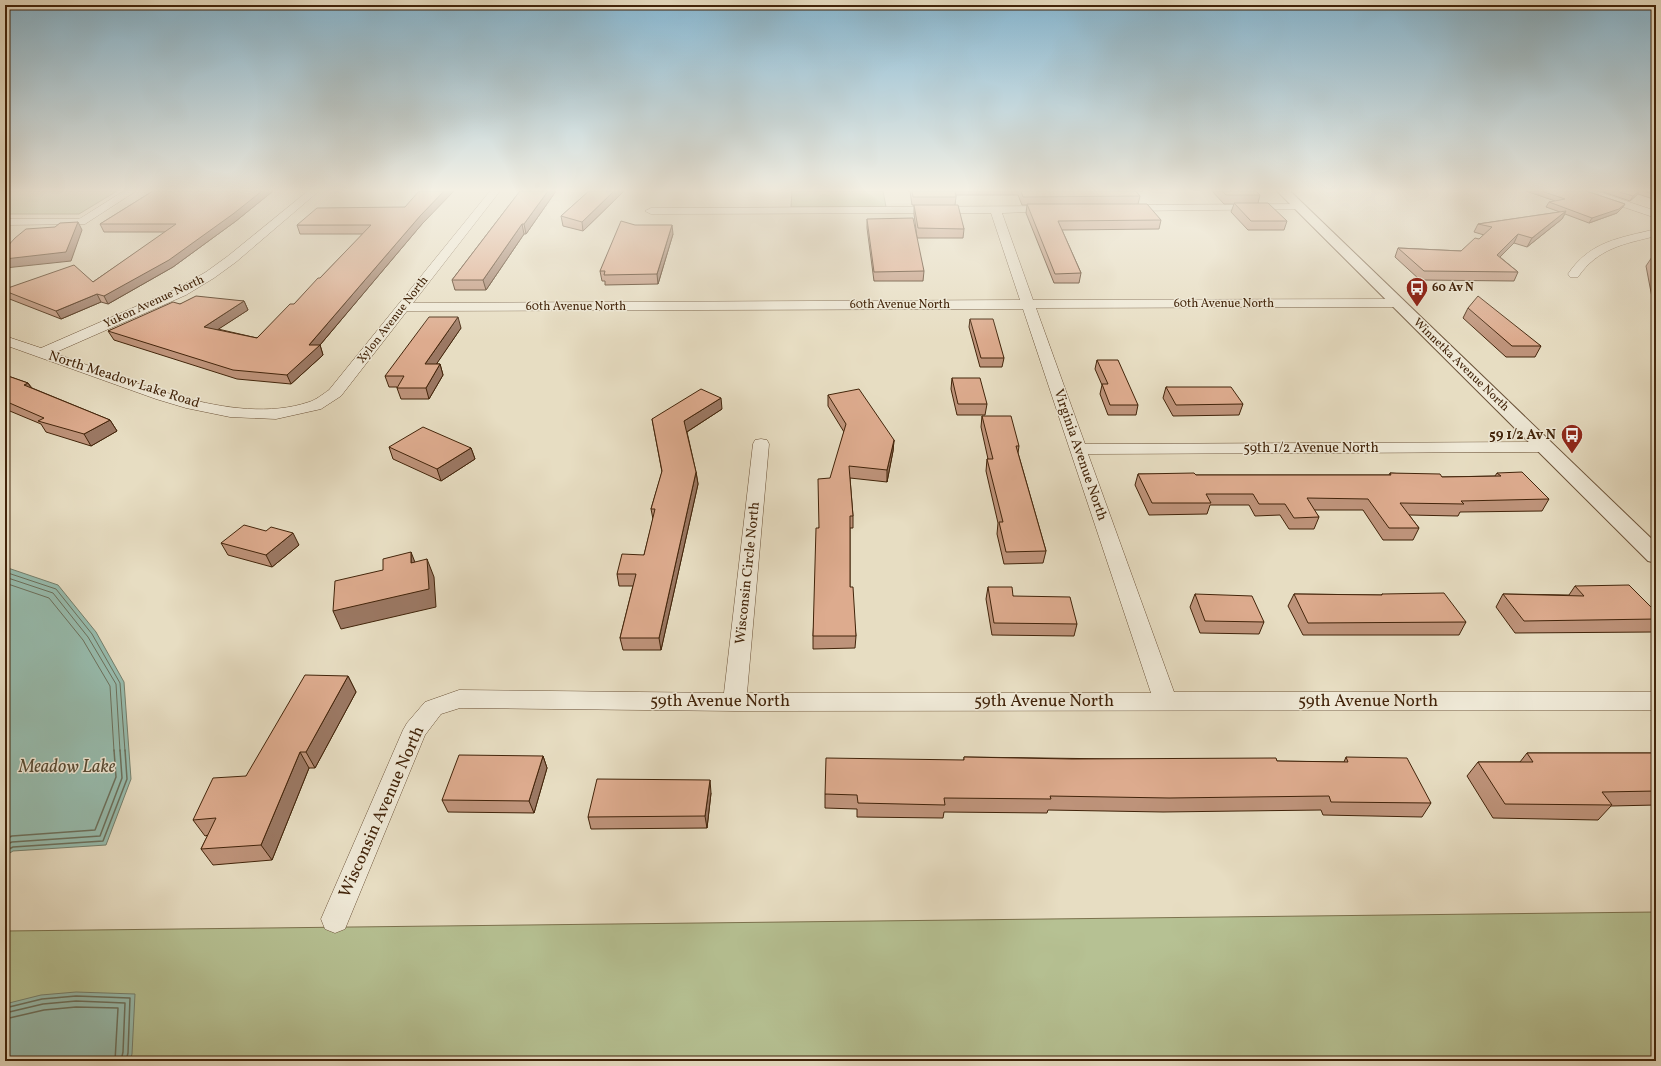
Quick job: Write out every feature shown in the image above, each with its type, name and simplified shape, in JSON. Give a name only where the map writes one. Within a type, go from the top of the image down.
[{"type":"street","name":"Yukon Avenue North","points":[[41,353],[181,292],[210,275],[254,241]]},
{"type":"street","name":"Xylon Avenue North","points":[[315,406],[335,393],[456,241]]},
{"type":"street","name":"Virginia Avenue North","points":[[1006,241],[1165,701]]},
{"type":"street","name":"Winnetka Avenue North","points":[[1334,241],[1656,556]]},
{"type":"street","points":[[1574,274],[1584,260],[1596,252],[1627,241]]},
{"type":"street","name":"60th Avenue North","points":[[403,308],[1397,303]]},
{"type":"street","name":"North Meadow Lake Road","points":[[5,340],[162,396],[192,405],[230,412],[276,414],[315,406]]},
{"type":"street","name":"Wisconsin Circle North","points":[[735,702],[761,444]]},
{"type":"street","name":"59th 1/2 Avenue North","points":[[1077,449],[1544,447]]},
{"type":"street","name":"59th Avenue North","points":[[433,708],[460,700],[735,702],[1656,701]]},
{"type":"street","name":"Wisconsin Avenue North","points":[[335,919],[415,730],[433,708]]},
{"type":"shaded area","points":[[1656,912],[1656,1061],[5,1061],[5,931]]},
{"type":"water","name":"Meadow Lake","points":[[5,567],[58,585],[96,632],[124,682],[131,779],[106,845],[13,851],[5,856]]},
{"type":"water","points":[[76,992],[135,994],[132,1054],[130,1061],[5,1061],[5,1004],[41,995]]},
{"type":"building","points":[[13,241],[71,241],[66,252],[5,259],[5,249]]},
{"type":"building","points":[[152,241],[196,241],[169,260],[104,296],[97,294],[56,311],[5,291],[5,289],[74,265],[93,282]]},
{"type":"building","points":[[356,241],[399,241],[309,345],[320,345],[287,375],[233,370],[108,331],[173,302],[180,304],[196,296],[244,301],[204,327],[257,338],[290,304],[294,304],[318,278],[320,278]]},
{"type":"building","points":[[482,241],[510,241],[483,280],[452,280]]},
{"type":"building","points":[[613,241],[667,241],[657,274],[604,275],[605,271],[600,271]]},
{"type":"building","points":[[870,241],[918,241],[924,271],[874,272]]},
{"type":"building","points":[[1042,241],[1067,241],[1081,273],[1055,274]]},
{"type":"building","points":[[1472,241],[1511,241],[1497,255],[1518,272],[1424,271],[1398,248],[1461,251]]},
{"type":"building","points":[[1656,255],[1656,281],[1652,257]]},
{"type":"building","points":[[1478,296],[1541,346],[1512,346],[1468,308]]},
{"type":"building","points":[[429,317],[458,317],[425,364],[440,364],[426,388],[397,388],[404,376],[385,376]]},
{"type":"building","points":[[970,319],[993,319],[1004,358],[981,358]]},
{"type":"building","points":[[1097,360],[1118,360],[1138,405],[1110,405],[1102,384],[1108,384]]},
{"type":"building","points":[[5,375],[28,383],[24,385],[110,420],[84,434],[38,421],[44,418],[5,401]]},
{"type":"building","points":[[952,378],[980,378],[987,404],[958,404]]},
{"type":"building","points":[[1166,387],[1231,387],[1243,404],[1176,405]]},
{"type":"building","points":[[701,389],[721,398],[684,421],[696,472],[659,638],[620,638],[636,574],[617,574],[622,554],[644,555],[655,509],[651,509],[662,471],[652,419]]},
{"type":"building","points":[[859,389],[894,440],[887,470],[849,466],[853,516],[850,516],[850,587],[853,587],[856,636],[813,636],[816,528],[819,528],[818,479],[830,478],[846,424],[828,395]]},
{"type":"building","points":[[982,416],[1011,416],[1019,446],[1016,446],[1046,551],[1006,552],[999,522],[1003,522],[987,459],[993,459]]},
{"type":"building","points":[[423,427],[471,448],[437,469],[389,447]]},
{"type":"building","points":[[1522,472],[1549,499],[1461,501],[1464,504],[1400,503],[1419,528],[1389,528],[1368,499],[1307,498],[1319,517],[1294,518],[1285,504],[1259,504],[1253,494],[1206,494],[1211,503],[1152,503],[1138,474],[1194,473],[1196,475],[1391,475],[1390,473],[1440,474],[1442,477],[1501,476],[1497,473]]},
{"type":"building","points":[[244,525],[266,531],[271,527],[293,533],[266,555],[221,543]]},
{"type":"building","points":[[411,552],[411,563],[427,559],[429,589],[333,611],[335,581],[383,570],[383,559]]},
{"type":"building","points":[[1629,585],[1656,612],[1656,619],[1524,621],[1503,594],[1584,596],[1575,586]]},
{"type":"building","points":[[988,587],[1012,587],[1013,596],[1070,597],[1077,624],[994,623]]},
{"type":"building","points":[[1444,593],[1466,622],[1308,623],[1294,594],[1382,595]]},
{"type":"building","points":[[1195,594],[1252,596],[1264,622],[1205,621]]},
{"type":"building","points":[[305,675],[348,676],[306,752],[300,752],[261,845],[201,849],[216,818],[193,820],[213,778],[246,776]]},
{"type":"building","points":[[1527,753],[1656,753],[1656,791],[1602,792],[1612,805],[1505,804],[1478,762],[1533,762]]},
{"type":"building","points":[[459,755],[543,756],[529,801],[442,800]]},
{"type":"building","points":[[964,757],[1072,759],[1276,758],[1277,761],[1348,762],[1346,757],[1407,758],[1431,803],[1331,802],[1329,796],[1169,798],[1050,796],[1051,799],[944,798],[945,805],[858,803],[857,795],[825,794],[826,758],[964,760]]},
{"type":"building","points":[[597,779],[710,780],[705,816],[588,817]]},
{"type":"place","name":"60 Av N","points":[[1417,308]]},
{"type":"place","name":"59 1/2 Av N","points":[[1572,454]]}]
